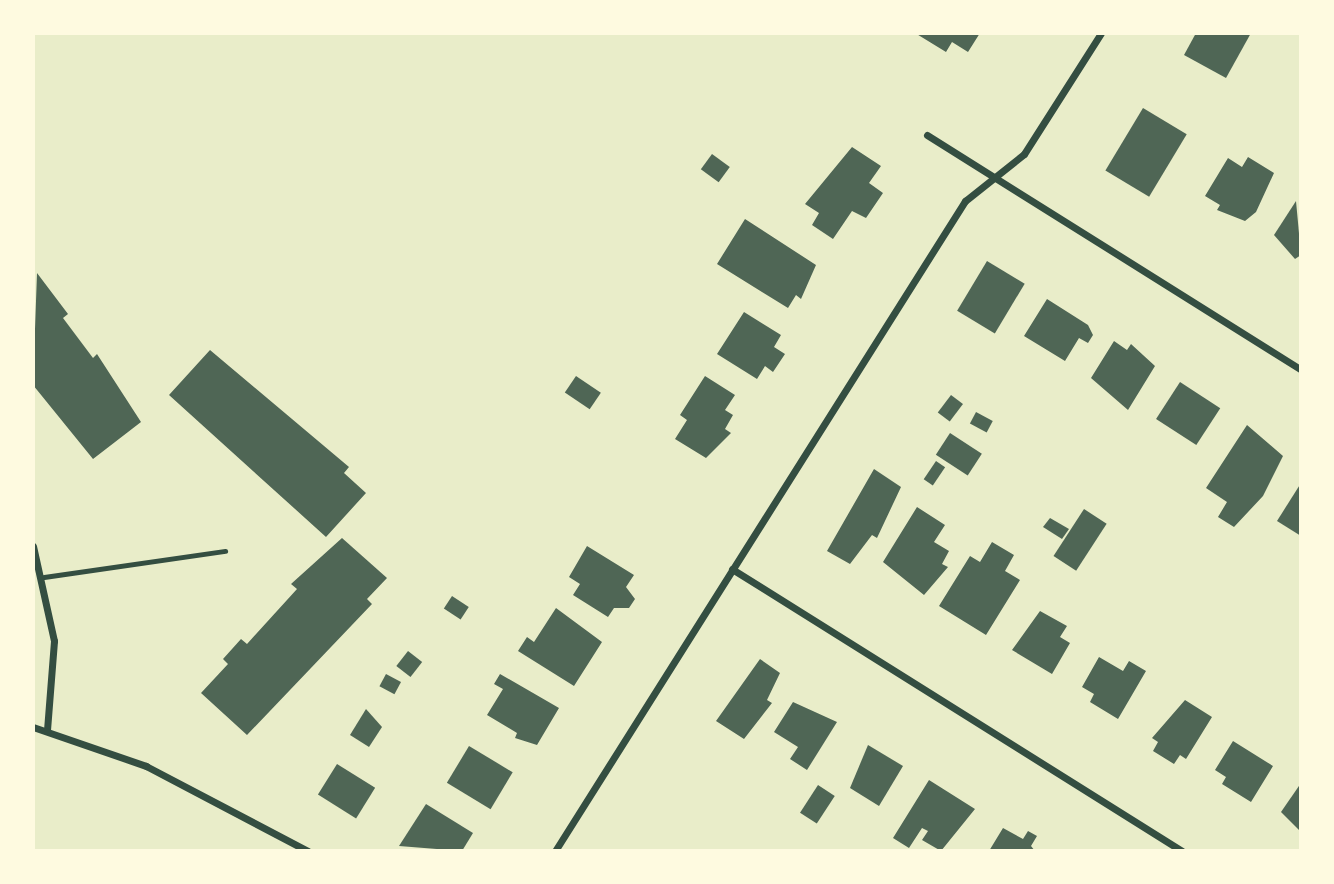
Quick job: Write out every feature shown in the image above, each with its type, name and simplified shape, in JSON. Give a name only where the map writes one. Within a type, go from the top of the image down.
[{"type":"street","points":[[555,851],[965,201],[1024,154],[1101,33]]},
{"type":"street","points":[[927,135],[1301,370]]},
{"type":"street","points":[[33,546],[44,577],[54,641],[47,730]]},
{"type":"street","points":[[732,569],[1182,851]]},
{"type":"street","points":[[33,727],[180,782],[308,851]]},
{"type":"lane","points":[[44,577],[225,551]]},
{"type":"building","points":[[915,33],[980,33],[968,52],[952,42],[946,52]]},
{"type":"building","points":[[1196,33],[1251,33],[1226,78],[1184,55]]},
{"type":"building","points":[[1143,108],[1187,134],[1149,197],[1105,171]]},
{"type":"building","points":[[852,147],[881,166],[869,183],[883,193],[866,218],[852,211],[833,239],[812,225],[819,213],[805,204]]},
{"type":"building","points":[[712,154],[730,167],[719,182],[701,169]]},
{"type":"building","points":[[1248,157],[1274,173],[1256,212],[1245,221],[1217,210],[1220,205],[1205,196],[1228,158],[1242,167]]},
{"type":"building","points":[[1296,201],[1301,255],[1295,259],[1274,235]]},
{"type":"building","points":[[745,219],[816,265],[801,299],[796,295],[788,308],[717,264]]},
{"type":"building","points":[[987,261],[1025,284],[995,333],[957,311]]},
{"type":"building","points":[[37,273],[68,314],[63,318],[93,358],[97,354],[141,422],[93,459],[33,385]]},
{"type":"building","points":[[1047,299],[1088,325],[1093,335],[1088,343],[1079,338],[1065,361],[1024,336]]},
{"type":"building","points":[[744,312],[781,335],[774,347],[785,354],[773,372],[765,366],[757,379],[717,354]]},
{"type":"building","points":[[1114,341],[1127,350],[1131,344],[1155,366],[1128,410],[1091,378]]},
{"type":"building","points":[[210,350],[349,467],[344,473],[366,493],[326,537],[169,395]]},
{"type":"building","points":[[576,376],[601,393],[590,409],[565,393]]},
{"type":"building","points":[[705,376],[735,395],[725,410],[733,415],[725,429],[731,433],[706,458],[675,439],[687,420],[680,415]]},
{"type":"building","points":[[1180,382],[1220,408],[1196,445],[1156,419]]},
{"type":"building","points":[[951,395],[963,404],[950,422],[938,413]]},
{"type":"building","points":[[976,412],[993,421],[987,432],[970,423]]},
{"type":"building","points":[[1247,425],[1283,456],[1263,496],[1234,527],[1218,517],[1227,502],[1206,488]]},
{"type":"building","points":[[950,433],[982,454],[968,476],[936,455]]},
{"type":"building","points":[[936,461],[945,467],[933,485],[924,479]]},
{"type":"building","points":[[874,469],[901,487],[877,538],[872,535],[850,564],[827,551]]},
{"type":"building","points":[[1301,483],[1301,536],[1277,521]]},
{"type":"building","points":[[917,507],[945,525],[934,542],[949,551],[942,564],[948,567],[924,595],[883,562]]},
{"type":"building","points":[[1084,509],[1107,524],[1076,571],[1054,556]]},
{"type":"building","points":[[1050,518],[1069,529],[1062,539],[1043,527]]},
{"type":"building","points":[[342,538],[387,578],[367,599],[372,604],[247,735],[201,693],[228,664],[223,659],[241,639],[247,644],[297,589],[291,584]]},
{"type":"building","points":[[992,542],[1014,555],[1005,571],[1020,580],[986,635],[939,606],[970,556],[980,562]]},
{"type":"building","points":[[587,546],[634,575],[626,587],[635,599],[629,608],[614,608],[608,617],[573,595],[580,584],[569,577]]},
{"type":"building","points":[[452,596],[469,607],[461,619],[444,609]]},
{"type":"building","points":[[556,608],[602,642],[574,686],[518,651],[527,637],[534,642]]},
{"type":"building","points":[[1040,611],[1067,626],[1060,637],[1070,643],[1052,674],[1012,650]]},
{"type":"building","points":[[408,651],[422,662],[410,677],[396,666]]},
{"type":"building","points":[[1099,657],[1123,671],[1129,661],[1146,671],[1118,719],[1090,702],[1094,694],[1082,687]]},
{"type":"building","points":[[760,659],[780,673],[767,700],[772,703],[744,739],[716,721]]},
{"type":"building","points":[[386,674],[401,682],[394,694],[379,686]]},
{"type":"building","points":[[500,674],[559,708],[537,745],[515,738],[517,733],[487,715],[503,689],[494,684]]},
{"type":"building","points":[[1185,700],[1212,717],[1186,759],[1180,755],[1174,764],[1153,751],[1158,742],[1152,738]]},
{"type":"building","points":[[793,702],[837,722],[807,770],[790,759],[798,747],[774,732]]},
{"type":"building","points":[[366,709],[382,727],[369,747],[350,735]]},
{"type":"building","points":[[1233,741],[1273,766],[1251,802],[1222,784],[1226,777],[1215,770]]},
{"type":"building","points":[[868,745],[903,766],[879,806],[850,788]]},
{"type":"building","points":[[469,746],[513,772],[491,809],[447,783]]},
{"type":"building","points":[[337,764],[375,788],[356,818],[318,795]]},
{"type":"building","points":[[929,780],[975,809],[941,851],[922,840],[928,831],[922,828],[909,848],[893,838]]},
{"type":"building","points":[[1301,783],[1301,832],[1281,812]]},
{"type":"building","points":[[818,785],[835,796],[817,824],[800,813]]},
{"type":"building","points":[[426,804],[473,833],[462,851],[399,846]]},
{"type":"building","points":[[1003,828],[1023,839],[1028,831],[1037,836],[1031,846],[1035,851],[989,851]]}]
